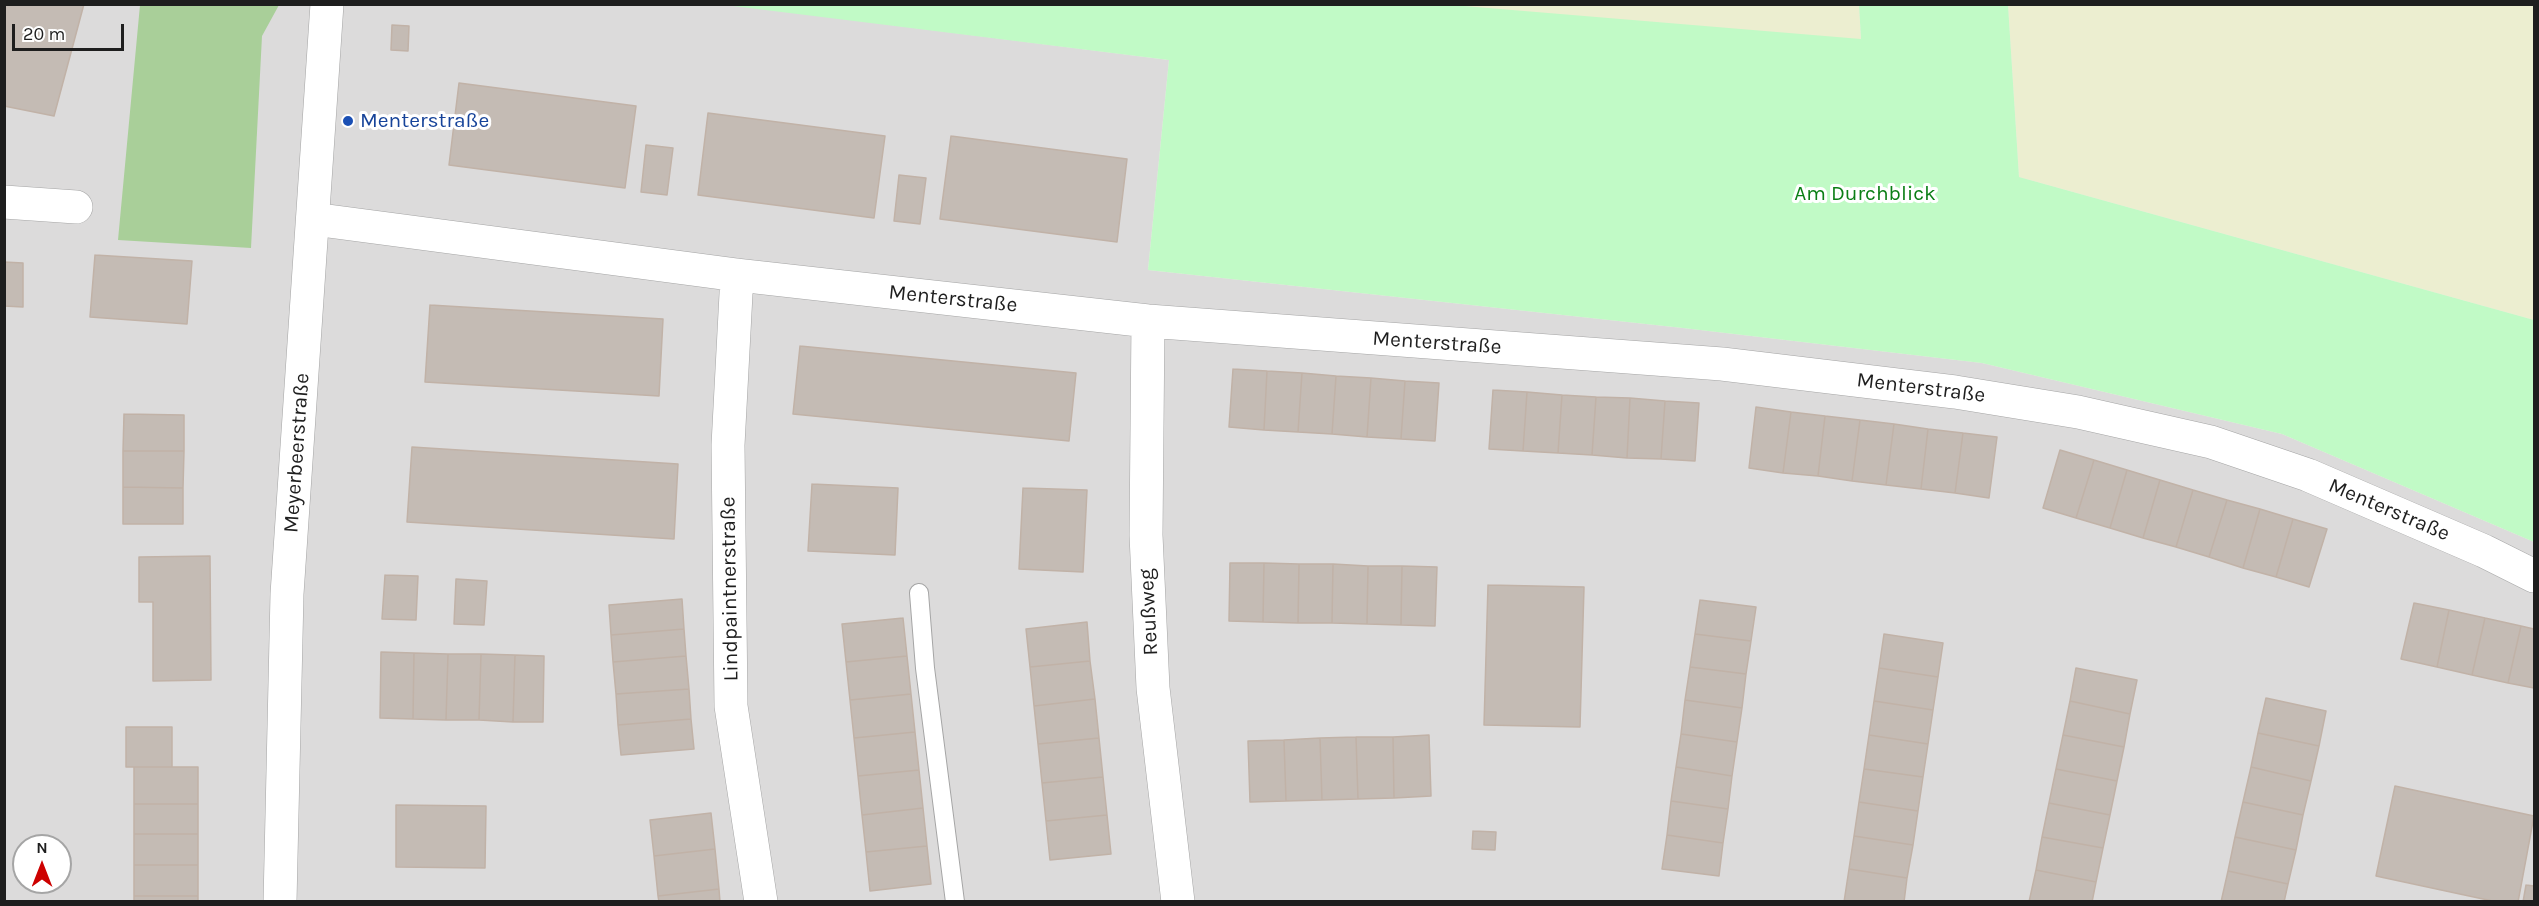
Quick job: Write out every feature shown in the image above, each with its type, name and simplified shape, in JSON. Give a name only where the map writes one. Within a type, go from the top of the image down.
[{"type":"street","name":"Meyerbeerstraße","points":[[280,902],[287,594],[327,4]]},
{"type":"street","points":[[4,202],[76,207]]},
{"type":"street","name":"Menterstraße","points":[[313,219],[737,275],[1148,321],[1722,364],[1954,392],[2078,412],[2211,442],[2308,474],[2484,550],[2535,576]]},
{"type":"street","name":"Lindpaintnerstraße","points":[[737,275],[728,445],[731,706],[761,902]]},
{"type":"street","name":"Reußweg","points":[[1148,321],[1146,536],[1152,676],[1178,902]]},
{"type":"lane","points":[[919,593],[925,668],[955,902]]},
{"type":"shaded area","points":[[725,4],[1169,60],[1148,270],[1982,363],[2282,434],[2534,542],[2534,901],[5,902],[5,5]]},
{"type":"green space","name":"Am Durchblick","points":[[1440,4],[1861,39],[1859,5],[2008,5],[2019,177],[2534,320],[2534,542],[2282,434],[1982,363],[1148,270],[1169,60],[725,5]]},
{"type":"green space","points":[[140,5],[279,5],[262,36],[251,248],[118,240]]},
{"type":"green space","points":[[1440,5],[1859,5],[1861,40]]},
{"type":"green space","points":[[2008,5],[2534,5],[2534,320],[2019,177]]},
{"type":"building","points":[[4,4],[84,4],[54,116],[4,106]]},
{"type":"building","points":[[392,25],[409,26],[408,51],[391,50]]},
{"type":"building","points":[[459,83],[636,106],[625,188],[449,165]]},
{"type":"building","points":[[708,113],[885,136],[874,218],[698,195]]},
{"type":"building","points":[[951,136],[1127,159],[1117,242],[940,219]]},
{"type":"building","points":[[646,145],[673,148],[667,195],[641,192]]},
{"type":"building","points":[[899,175],[926,178],[920,224],[894,221]]},
{"type":"building","points":[[95,255],[192,261],[187,324],[90,317]]},
{"type":"building","points":[[4,262],[23,263],[23,307],[4,306]]},
{"type":"building","points":[[430,305],[663,319],[659,396],[425,382]]},
{"type":"building","points":[[800,346],[1076,373],[1069,441],[793,414]]},
{"type":"building","points":[[1233,369],[1267,371],[1264,430],[1229,427]]},
{"type":"building","points":[[1267,371],[1302,373],[1298,432],[1264,430]]},
{"type":"building","points":[[1302,373],[1336,376],[1332,434],[1298,432]]},
{"type":"building","points":[[1336,376],[1371,378],[1367,437],[1332,434]]},
{"type":"building","points":[[1371,378],[1405,381],[1401,439],[1367,437]]},
{"type":"building","points":[[1405,381],[1439,383],[1435,441],[1401,439]]},
{"type":"building","points":[[1493,390],[1527,392],[1523,451],[1489,449]]},
{"type":"building","points":[[1527,392],[1562,395],[1558,453],[1523,451]]},
{"type":"building","points":[[1562,395],[1596,397],[1592,455],[1558,453]]},
{"type":"building","points":[[1596,397],[1630,398],[1627,458],[1592,455]]},
{"type":"building","points":[[1630,398],[1665,401],[1661,459],[1627,458]]},
{"type":"building","points":[[1665,401],[1699,403],[1695,461],[1661,459]]},
{"type":"building","points":[[1756,407],[1791,412],[1783,473],[1749,468]]},
{"type":"building","points":[[1791,412],[1825,416],[1818,476],[1783,473]]},
{"type":"building","points":[[124,414],[184,415],[184,451],[123,451]]},
{"type":"building","points":[[1825,416],[1860,420],[1852,481],[1818,476]]},
{"type":"building","points":[[1860,420],[1894,424],[1886,485],[1852,481]]},
{"type":"building","points":[[1894,424],[1928,429],[1921,489],[1886,485]]},
{"type":"building","points":[[1928,429],[1963,433],[1955,493],[1921,489]]},
{"type":"building","points":[[1963,433],[1997,437],[1989,498],[1955,493]]},
{"type":"building","points":[[412,447],[678,464],[674,539],[407,522]]},
{"type":"building","points":[[2060,450],[2094,460],[2076,518],[2043,508]]},
{"type":"building","points":[[123,451],[184,451],[183,488],[123,487]]},
{"type":"building","points":[[2094,460],[2127,470],[2110,528],[2076,518]]},
{"type":"building","points":[[2127,470],[2160,480],[2143,538],[2110,528]]},
{"type":"building","points":[[2160,480],[2193,490],[2176,547],[2143,538]]},
{"type":"building","points":[[812,484],[898,488],[895,555],[808,551]]},
{"type":"building","points":[[123,487],[183,488],[183,524],[123,524]]},
{"type":"building","points":[[1023,488],[1087,490],[1083,572],[1019,569]]},
{"type":"building","points":[[2193,490],[2227,500],[2209,557],[2176,547]]},
{"type":"building","points":[[2227,500],[2260,509],[2243,568],[2209,557]]},
{"type":"building","points":[[2260,509],[2293,519],[2276,577],[2243,568]]},
{"type":"building","points":[[2293,519],[2327,529],[2309,587],[2276,577]]},
{"type":"building","points":[[210,556],[211,680],[153,681],[153,602],[139,602],[139,557]]},
{"type":"building","points":[[1230,563],[1264,563],[1263,622],[1229,621]]},
{"type":"building","points":[[1264,563],[1299,564],[1298,623],[1263,622]]},
{"type":"building","points":[[1299,564],[1333,564],[1332,623],[1298,623]]},
{"type":"building","points":[[1333,564],[1368,566],[1367,624],[1332,623]]},
{"type":"building","points":[[1368,566],[1402,566],[1401,625],[1367,624]]},
{"type":"building","points":[[1402,566],[1437,567],[1435,626],[1401,625]]},
{"type":"building","points":[[385,575],[418,576],[416,620],[382,619]]},
{"type":"building","points":[[456,579],[487,581],[484,625],[454,624]]},
{"type":"building","points":[[1488,585],[1584,587],[1580,727],[1484,725]]},
{"type":"building","points":[[682,599],[684,629],[611,635],[609,605]]},
{"type":"building","points":[[1700,600],[1756,607],[1751,641],[1695,634]]},
{"type":"building","points":[[2414,603],[2449,610],[2437,667],[2401,659]]},
{"type":"building","points":[[2449,610],[2485,618],[2472,675],[2437,667]]},
{"type":"building","points":[[903,618],[907,656],[846,662],[842,624]]},
{"type":"building","points":[[2485,618],[2521,626],[2508,683],[2472,675]]},
{"type":"building","points":[[1087,622],[1090,661],[1030,667],[1026,629]]},
{"type":"building","points":[[2521,626],[2534,629],[2534,688],[2508,683]]},
{"type":"building","points":[[684,629],[686,656],[613,662],[611,635]]},
{"type":"building","points":[[1695,634],[1751,641],[1746,674],[1690,667]]},
{"type":"building","points":[[1884,634],[1943,643],[1938,677],[1879,668]]},
{"type":"building","points":[[381,652],[414,653],[413,719],[380,718]]},
{"type":"building","points":[[414,653],[448,654],[446,720],[413,719]]},
{"type":"building","points":[[448,654],[481,654],[479,720],[446,720]]},
{"type":"building","points":[[481,654],[515,655],[513,722],[479,720]]},
{"type":"building","points":[[515,655],[544,656],[543,722],[513,722]]},
{"type":"building","points":[[686,656],[689,689],[616,694],[613,662]]},
{"type":"building","points":[[907,656],[911,694],[850,700],[846,662]]},
{"type":"building","points":[[1090,661],[1095,699],[1034,706],[1030,667]]},
{"type":"building","points":[[1690,667],[1746,674],[1742,708],[1685,700]]},
{"type":"building","points":[[1879,668],[1938,677],[1933,710],[1874,701]]},
{"type":"building","points":[[2076,668],[2137,680],[2130,714],[2070,701]]},
{"type":"building","points":[[689,689],[691,719],[618,725],[616,694]]},
{"type":"building","points":[[911,694],[915,732],[854,738],[850,700]]},
{"type":"building","points":[[2266,698],[2326,711],[2319,746],[2258,733]]},
{"type":"building","points":[[1095,699],[1099,738],[1038,744],[1034,706]]},
{"type":"building","points":[[1685,700],[1742,708],[1737,742],[1681,734]]},
{"type":"building","points":[[1874,701],[1933,710],[1928,744],[1869,735]]},
{"type":"building","points":[[2070,701],[2130,714],[2124,747],[2063,735]]},
{"type":"building","points":[[691,719],[694,749],[621,755],[618,725]]},
{"type":"building","points":[[126,727],[172,727],[172,767],[126,767]]},
{"type":"building","points":[[915,732],[919,770],[858,776],[854,738]]},
{"type":"building","points":[[2258,733],[2319,746],[2311,781],[2251,767]]},
{"type":"building","points":[[1681,734],[1737,742],[1732,776],[1676,767]]},
{"type":"building","points":[[1429,735],[1431,796],[1394,798],[1393,737]]},
{"type":"building","points":[[1869,735],[1928,744],[1923,777],[1864,769]]},
{"type":"building","points":[[2063,735],[2124,747],[2117,781],[2056,769]]},
{"type":"building","points":[[1356,737],[1358,799],[1322,800],[1320,738]]},
{"type":"building","points":[[1356,737],[1393,737],[1394,798],[1358,799]]},
{"type":"building","points":[[1099,738],[1103,777],[1042,783],[1038,744]]},
{"type":"building","points":[[1320,738],[1322,800],[1286,801],[1284,740]]},
{"type":"building","points":[[1284,740],[1286,801],[1250,802],[1248,741]]},
{"type":"building","points":[[134,767],[198,767],[198,804],[134,804]]},
{"type":"building","points":[[1676,767],[1732,776],[1728,809],[1671,801]]},
{"type":"building","points":[[2251,767],[2311,781],[2303,815],[2243,802]]},
{"type":"building","points":[[1864,769],[1923,777],[1918,811],[1859,802]]},
{"type":"building","points":[[2056,769],[2117,781],[2110,815],[2049,803]]},
{"type":"building","points":[[919,770],[923,808],[862,815],[858,776]]},
{"type":"building","points":[[1103,777],[1107,815],[1046,821],[1042,783]]},
{"type":"building","points":[[2395,786],[2534,816],[2518,902],[2497,902],[2376,876]]},
{"type":"building","points":[[1671,801],[1728,809],[1723,843],[1667,835]]},
{"type":"building","points":[[1859,802],[1918,811],[1913,845],[1854,836]]},
{"type":"building","points":[[2243,802],[2303,815],[2296,850],[2235,837]]},
{"type":"building","points":[[2049,803],[2110,815],[2103,848],[2042,837]]},
{"type":"building","points":[[134,804],[198,804],[198,834],[134,834]]},
{"type":"building","points":[[396,805],[486,806],[485,868],[396,867]]},
{"type":"building","points":[[923,808],[927,846],[866,852],[862,815]]},
{"type":"building","points":[[711,813],[715,849],[654,856],[650,820]]},
{"type":"building","points":[[1107,815],[1111,854],[1050,860],[1046,821]]},
{"type":"building","points":[[1473,831],[1496,832],[1495,850],[1472,849]]},
{"type":"building","points":[[134,834],[198,834],[198,865],[134,865]]},
{"type":"building","points":[[1667,835],[1723,843],[1719,876],[1662,869]]},
{"type":"building","points":[[1854,836],[1913,845],[1907,878],[1849,869]]},
{"type":"building","points":[[2042,837],[2103,848],[2096,882],[2036,870]]},
{"type":"building","points":[[2235,837],[2296,850],[2288,884],[2228,871]]},
{"type":"building","points":[[927,846],[931,884],[870,891],[866,852]]},
{"type":"building","points":[[715,849],[719,889],[658,896],[654,856]]},
{"type":"building","points":[[134,865],[198,865],[198,896],[134,896]]},
{"type":"building","points":[[1849,869],[1907,878],[1904,902],[1844,902]]},
{"type":"building","points":[[2036,870],[2096,882],[2092,902],[2029,902]]},
{"type":"building","points":[[2228,871],[2288,884],[2284,902],[2221,902]]},
{"type":"building","points":[[2526,885],[2534,886],[2534,902],[2523,902]]},
{"type":"building","points":[[719,889],[720,902],[659,902],[658,896]]},
{"type":"building","points":[[134,896],[198,896],[198,902],[134,902]]},
{"type":"place","name":"Menterstraße","points":[[348,121]]}]
